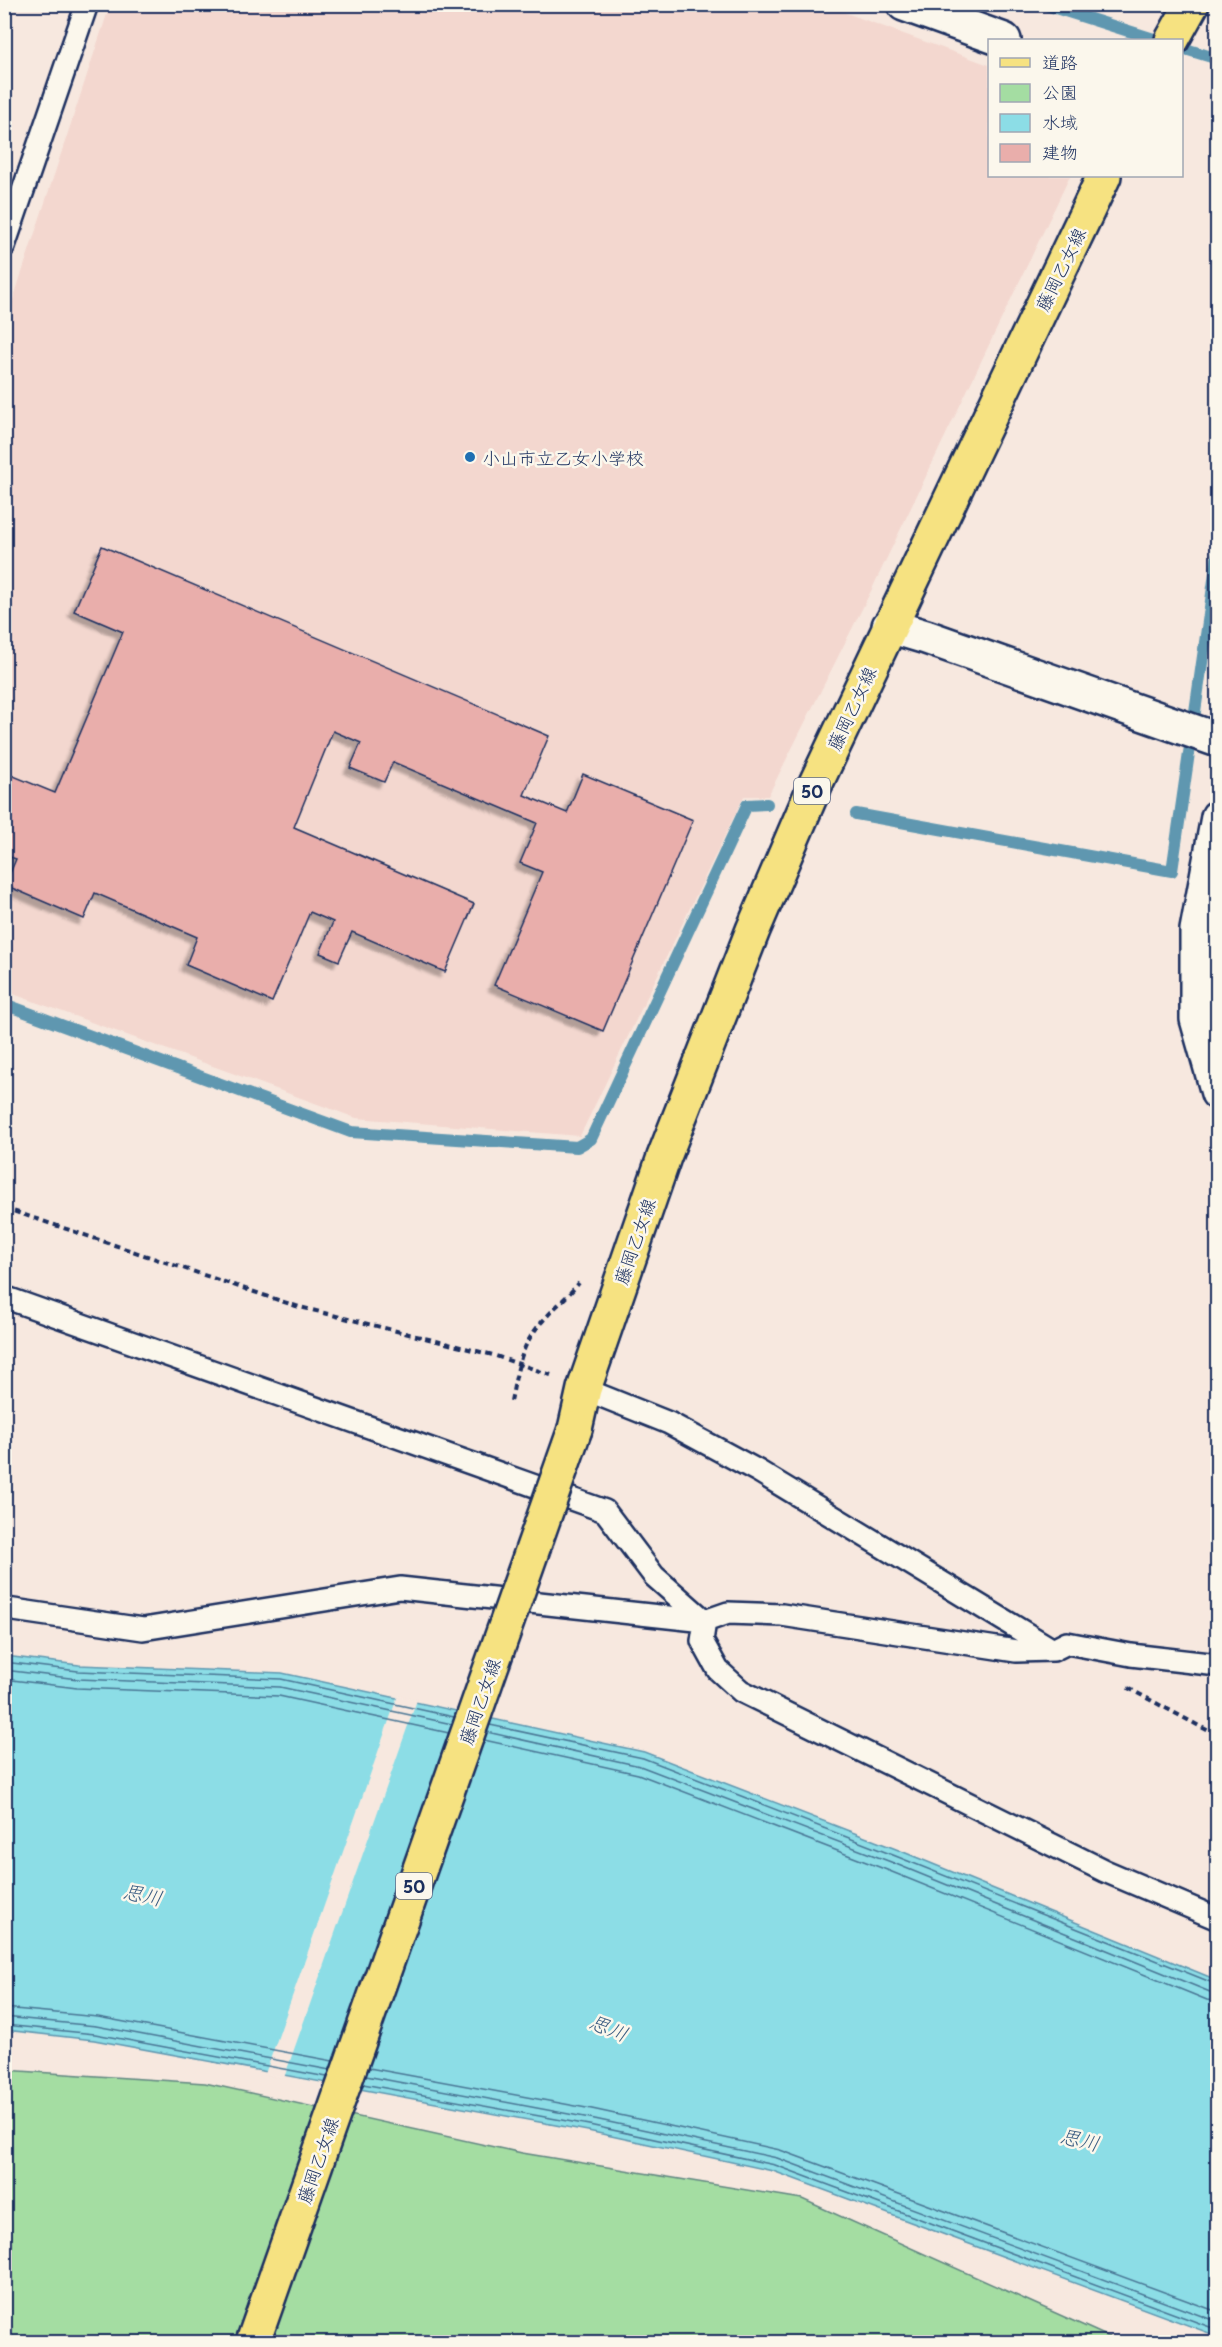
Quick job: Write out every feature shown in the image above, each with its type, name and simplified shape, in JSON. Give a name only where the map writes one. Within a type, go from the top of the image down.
[{"type":"main road","points":[[1173,39],[1192,4]]},
{"type":"main road","name":"藤岡乙女線","points":[[253,2343],[575,1429],[584,1389],[660,1168],[714,1026],[816,783],[1104,177]]},
{"type":"street","points":[[904,4],[1001,39]]},
{"type":"street","points":[[889,626],[1218,740]]},
{"type":"street","points":[[1218,817],[1197,930],[1197,1019],[1218,1093]]},
{"type":"lane","points":[[4,246],[87,4]]},
{"type":"lane","points":[[4,1297],[605,1511],[654,1576],[705,1621]]},
{"type":"lane","points":[[584,1389],[669,1423],[759,1471],[1053,1650]]},
{"type":"lane","points":[[7,1609],[143,1629],[400,1588],[705,1621],[728,1613],[782,1615],[1016,1651],[1053,1650],[1067,1643],[1131,1655],[1218,1665]]},
{"type":"lane","points":[[705,1621],[702,1641],[718,1670],[741,1691],[1105,1871],[1218,1919]]},
{"type":"path","points":[[4,1208],[296,1306],[519,1362]]},
{"type":"path","points":[[1121,1684],[1218,1736]]},
{"type":"shaded area","name":"小山市立乙女小学校","points":[[110,5],[824,5],[988,65],[988,177],[1070,177],[871,591],[768,796],[744,796],[580,1136],[356,1118],[5,991],[5,324]]},
{"type":"green space","points":[[4,2070],[205,2083],[522,2153],[802,2199],[1120,2342],[5,2342]]},
{"type":"water","name":"思川","points":[[5,1656],[79,1665],[282,1673],[644,1752],[896,1849],[1217,1980],[1217,2336],[773,2171],[588,2131],[94,2040],[5,2030]]},
{"type":"pier","points":[[398,1695],[417,1700],[284,2078],[265,2074]]},
{"type":"building","points":[[102,546],[549,736],[524,795],[567,813],[583,774],[693,820],[603,1031],[494,985],[542,872],[520,863],[537,823],[393,762],[384,782],[350,768],[361,743],[333,731],[294,827],[474,904],[445,972],[352,932],[339,961],[320,953],[333,922],[310,912],[272,1002],[186,965],[197,937],[95,893],[84,919],[5,885],[16,859],[4,855],[4,772],[55,793],[123,632],[74,611]]},
{"type":"waterway","points":[[1043,4],[1154,39]]},
{"type":"waterway","points":[[1183,48],[1218,59]]},
{"type":"waterway","points":[[856,814],[1172,871],[1218,552]]},
{"type":"waterway","points":[[4,1004],[351,1132],[577,1147],[591,1139],[747,805],[767,804]]},
{"type":"place","name":"小山市立乙女小学校","points":[[470,457]]}]
